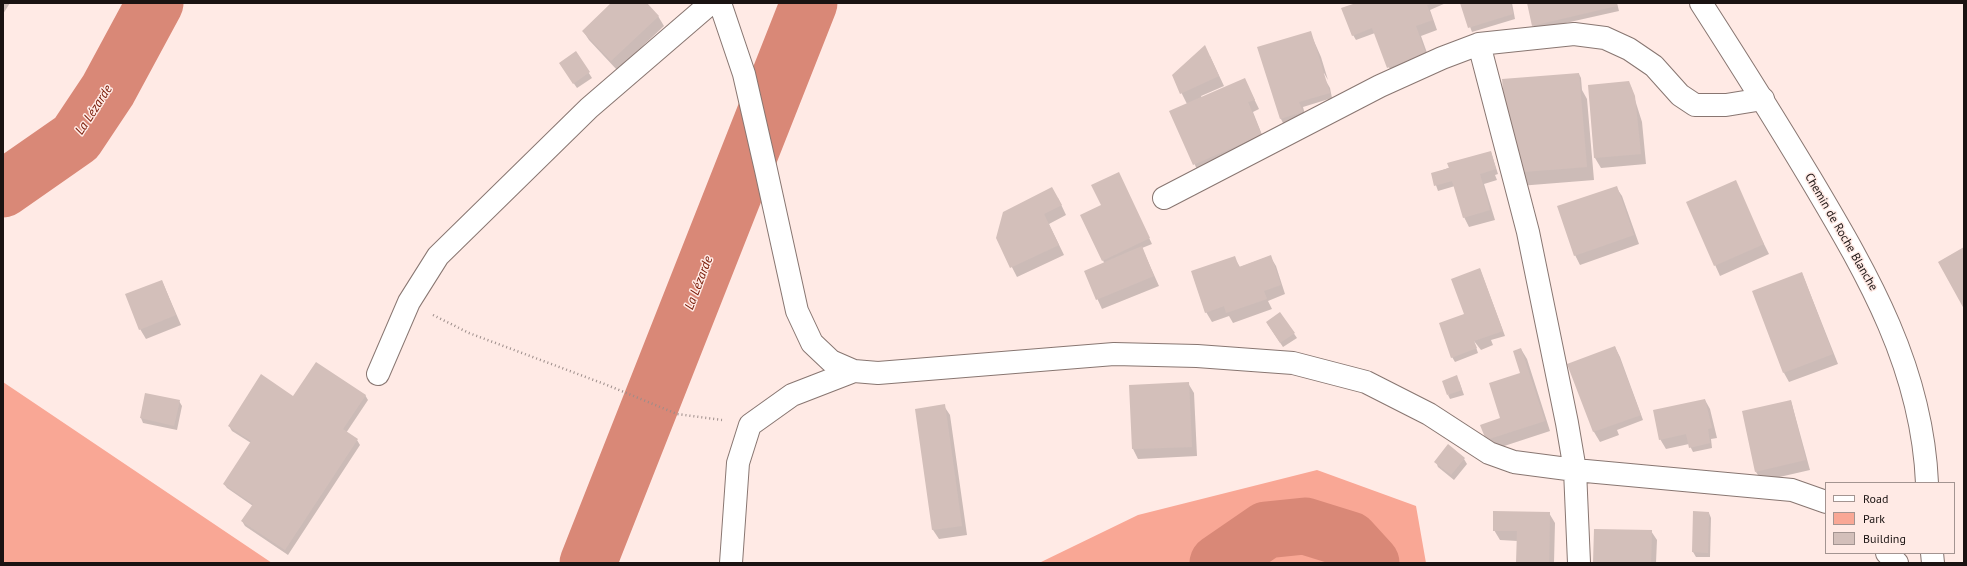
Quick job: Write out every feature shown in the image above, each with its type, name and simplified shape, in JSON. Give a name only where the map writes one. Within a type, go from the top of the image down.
[{"type":"street","points":[[378,374],[408,302],[438,256],[589,108],[711,3]]},
{"type":"street","points":[[720,3],[744,74],[796,312],[812,343],[831,361],[854,371],[878,373],[1114,354],[1197,356],[1294,363],[1366,382],[1429,414],[1489,454],[1514,462],[1575,470],[1792,490],[1825,502]]},
{"type":"street","name":"Chemin de Roche Blanche","points":[[1701,3],[1763,99],[1854,251],[1886,314],[1911,383],[1920,427],[1927,482]]},
{"type":"street","points":[[1164,198],[1380,86],[1442,58],[1479,44],[1574,34],[1605,38],[1629,49],[1654,66],[1680,95],[1696,105],[1726,105],[1763,99]]},
{"type":"street","points":[[1479,44],[1528,232],[1567,423],[1575,470],[1579,563]]},
{"type":"street","points":[[731,563],[738,463],[750,425],[792,395],[854,371]]},
{"type":"street","points":[[1888,554],[1897,563]]},
{"type":"path","points":[[408,302],[469,334],[607,385],[677,414],[750,425]]},
{"type":"green space","points":[[3,382],[272,563],[3,563]]},
{"type":"green space","points":[[1317,470],[1416,506],[1426,563],[1039,563],[1138,515]]},
{"type":"building","points":[[611,3],[647,3],[659,16],[611,61],[582,31]]},
{"type":"building","points":[[1356,3],[1433,3],[1427,5],[1433,20],[1416,26],[1426,54],[1387,68],[1372,28],[1352,36],[1341,8]]},
{"type":"building","points":[[1460,3],[1510,3],[1513,14],[1468,28]]},
{"type":"building","points":[[1527,3],[1616,3],[1617,6],[1532,26]]},
{"type":"building","points":[[1311,31],[1330,93],[1299,102],[1303,112],[1280,119],[1257,47]]},
{"type":"building","points":[[1205,45],[1219,76],[1180,94],[1172,75]]},
{"type":"building","points":[[576,51],[590,72],[573,84],[559,63]]},
{"type":"building","points":[[1579,73],[1587,167],[1510,173],[1502,79]]},
{"type":"building","points":[[1245,78],[1255,100],[1248,102],[1262,135],[1193,165],[1169,111]]},
{"type":"building","points":[[1629,81],[1635,96],[1641,154],[1594,158],[1588,85]]},
{"type":"building","points":[[1491,151],[1496,169],[1480,174],[1490,210],[1463,218],[1452,181],[1434,186],[1431,173],[1449,168],[1447,163]]},
{"type":"building","points":[[1119,172],[1150,238],[1102,261],[1080,215],[1101,205],[1091,185]]},
{"type":"building","points":[[1736,180],[1764,244],[1714,266],[1686,202]]},
{"type":"building","points":[[1617,186],[1634,235],[1574,256],[1557,206]]},
{"type":"building","points":[[1052,187],[1062,205],[1044,214],[1059,245],[1010,268],[996,238],[1003,212]]},
{"type":"building","points":[[1142,246],[1154,276],[1096,300],[1084,271]]},
{"type":"building","points":[[1964,247],[1964,309],[1938,262]]},
{"type":"building","points":[[1271,255],[1281,285],[1264,291],[1267,299],[1226,313],[1224,306],[1205,313],[1191,271],[1235,256],[1239,267]]},
{"type":"building","points":[[1480,268],[1503,331],[1474,341],[1477,348],[1451,358],[1439,323],[1464,314],[1451,279]]},
{"type":"building","points":[[1802,272],[1833,354],[1783,373],[1752,291]]},
{"type":"building","points":[[162,280],[176,315],[139,330],[125,294]]},
{"type":"building","points":[[1280,312],[1295,333],[1280,343],[1266,322]]},
{"type":"building","points":[[1615,346],[1641,415],[1593,432],[1567,364]]},
{"type":"building","points":[[1521,348],[1545,421],[1486,440],[1480,425],[1500,418],[1489,383],[1520,373],[1513,351]]},
{"type":"building","points":[[316,362],[366,395],[343,429],[358,439],[285,550],[241,521],[253,504],[223,484],[251,441],[228,426],[261,374],[293,396]]},
{"type":"building","points":[[1457,375],[1462,390],[1447,395],[1442,381]]},
{"type":"building","points":[[1189,382],[1192,447],[1132,449],[1129,385]]},
{"type":"building","points":[[145,393],[180,400],[174,426],[140,418]]},
{"type":"building","points":[[1705,399],[1712,428],[1708,429],[1710,443],[1689,448],[1686,434],[1659,440],[1653,410]]},
{"type":"building","points":[[1791,400],[1806,460],[1755,472],[1742,411]]},
{"type":"building","points":[[945,404],[962,526],[932,530],[915,409]]},
{"type":"building","points":[[1448,444],[1465,458],[1451,475],[1434,462]]},
{"type":"building","points":[[1493,511],[1550,512],[1549,563],[1516,563],[1517,531],[1493,531]]},
{"type":"building","points":[[1693,511],[1709,512],[1708,553],[1692,552]]},
{"type":"building","points":[[1594,529],[1652,530],[1651,563],[1593,563]]},
{"type":"waterway","name":"La Lézarde","points":[[3,189],[76,138],[108,90],[155,3]]},
{"type":"waterway","name":"La Lézarde","points":[[588,563],[809,3]]},
{"type":"waterway","name":"La Lézarde","points":[[1218,563],[1266,530],[1305,526],[1350,540],[1371,563]]}]
